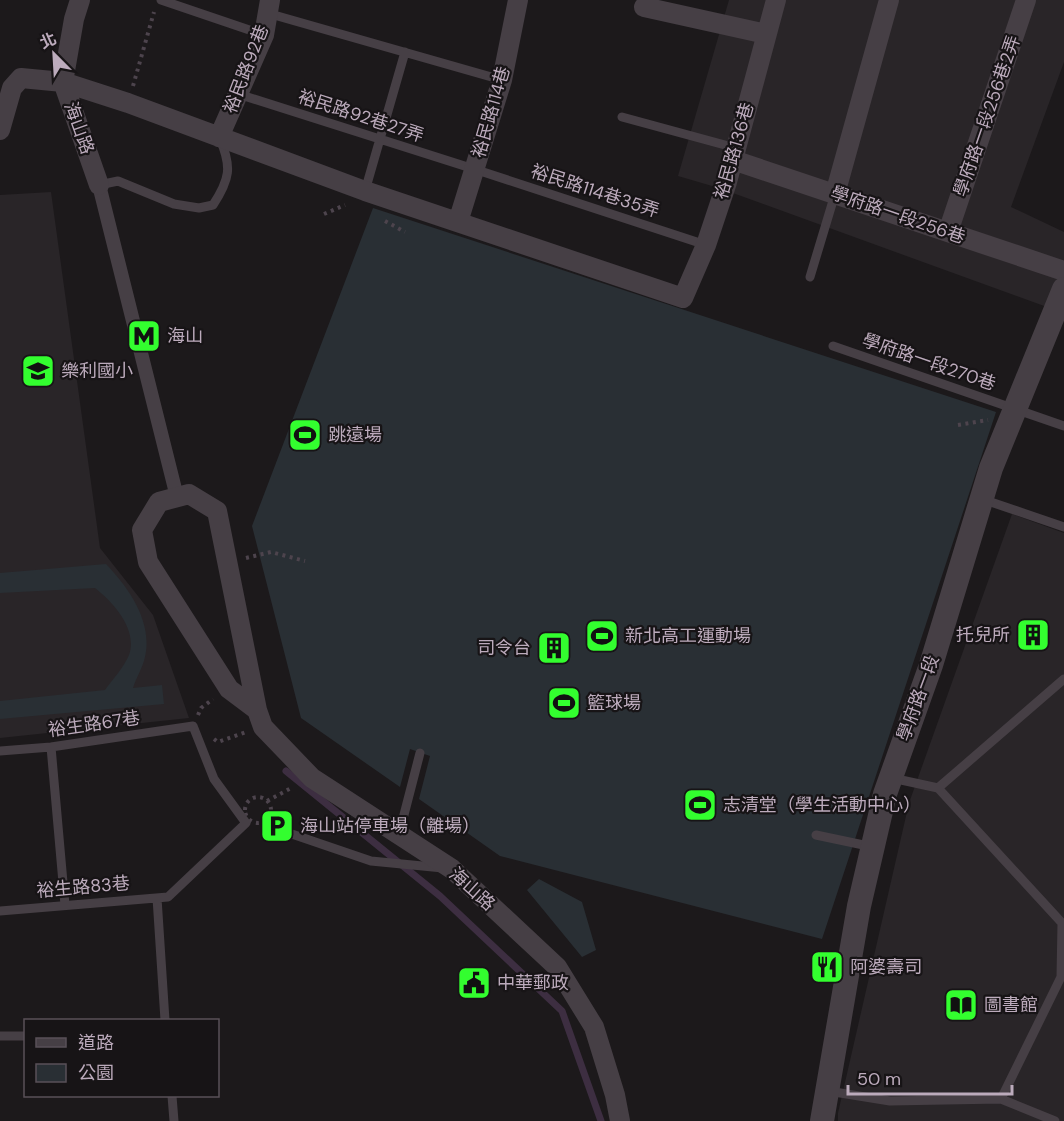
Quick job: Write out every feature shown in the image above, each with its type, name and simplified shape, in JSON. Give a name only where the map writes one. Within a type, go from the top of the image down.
[{"type":"street","name":"海山路","points":[[80,0],[74,20],[63,82],[99,185]]},
{"type":"street","name":"裕民路114巷","points":[[458,222],[502,80],[518,0]]},
{"type":"street","name":"裕民路136巷","points":[[458,222],[683,298],[706,245],[734,154],[776,0]]},
{"type":"street","points":[[835,194],[889,0]]},
{"type":"street","name":"學府路一段256巷2弄","points":[[948,232],[1026,0]]},
{"type":"street","name":"裕民路92巷","points":[[219,137],[264,35],[269,6]]},
{"type":"street","points":[[644,7],[766,34]]},
{"type":"street","points":[[0,130],[12,88],[21,78],[63,82],[365,191],[458,222]]},
{"type":"street","name":"學府路一段256巷","points":[[734,154],[835,194],[1064,271]]},
{"type":"street","points":[[99,185],[177,497]]},
{"type":"street","name":"學府路一段","points":[[822,1121],[859,906],[890,777],[931,665],[982,499],[1005,414],[1062,299]]},
{"type":"street","points":[[228,689],[148,562],[142,530],[159,502],[189,494],[217,511],[260,718]]},
{"type":"street","name":"海山路","points":[[228,689],[260,718],[312,778],[453,869],[557,967],[594,1027],[615,1095],[620,1121]]},
{"type":"lane","points":[[161,0],[264,35]]},
{"type":"lane","points":[[269,6],[405,52],[502,80]]},
{"type":"lane","points":[[365,191],[405,52]]},
{"type":"lane","name":"裕民路92巷27弄","points":[[238,94],[474,169]]},
{"type":"lane","points":[[622,117],[734,154]]},
{"type":"lane","points":[[99,185],[118,181],[174,204],[199,208],[213,204],[222,191],[229,165],[219,137]]},
{"type":"lane","name":"裕民路114巷35弄","points":[[474,169],[706,245]]},
{"type":"lane","points":[[810,277],[835,194]]},
{"type":"lane","name":"學府路一段270巷","points":[[833,346],[1005,414],[1064,426]]},
{"type":"lane","points":[[982,499],[1064,527]]},
{"type":"lane","points":[[938,788],[1064,679]]},
{"type":"lane","name":"裕生路67巷","points":[[0,751],[51,747],[193,726]]},
{"type":"lane","name":"裕生路83巷","points":[[0,911],[168,897],[246,823],[214,779],[193,726]]},
{"type":"lane","points":[[51,747],[64,905]]},
{"type":"lane","points":[[399,834],[420,753]]},
{"type":"lane","points":[[890,777],[938,788],[1062,923],[1063,977],[1001,1099]]},
{"type":"lane","points":[[283,831],[370,861],[453,869]]},
{"type":"lane","points":[[816,835],[873,847]]},
{"type":"lane","points":[[157,898],[165,1019]]},
{"type":"lane","points":[[0,1036],[24,1036]]},
{"type":"lane","points":[[828,1091],[890,1101],[1001,1099],[1042,1118],[1055,1121]]},
{"type":"lane","points":[[172,1097],[174,1121]]},
{"type":"path","points":[[128,104],[155,10]]},
{"type":"path","points":[[958,425],[1005,414]]},
{"type":"path","points":[[250,556],[271,552],[305,561]]},
{"type":"path","points":[[228,689],[201,708],[193,726],[218,742],[260,718]]},
{"type":"path","points":[[267,801],[312,778]]},
{"type":"shaded area","points":[[729,0],[1064,0],[1064,62],[1011,207],[1064,232],[1064,264],[1047,307],[719,188],[678,176]]},
{"type":"shaded area","name":"樂利國小","points":[[51,192],[100,548],[153,615],[189,718],[0,738],[0,195]]},
{"type":"shaded area","points":[[1012,514],[1064,533],[1064,1121],[838,1121],[909,803]]},
{"type":"green space","name":"新北高工運動場","points":[[373,208],[996,412],[822,939],[500,856],[419,799],[430,756],[410,749],[400,787],[301,718],[252,526]]},
{"type":"green space","points":[[106,564],[131,595],[146,631],[145,657],[133,688],[162,685],[164,704],[0,719],[0,701],[105,690],[124,664],[131,646],[130,636],[122,618],[110,601],[95,588],[0,593],[0,573]]},
{"type":"green space","points":[[539,879],[582,902],[596,950],[582,957],[527,890]]},
{"type":"waterway","points":[[286,771],[440,896],[562,1011],[601,1121]]},
{"type":"place","name":"海山","points":[[144,336]]},
{"type":"place","name":"樂利國小","points":[[38,371]]},
{"type":"place","name":"跳遠場","points":[[305,435]]},
{"type":"place","name":"托兒所","points":[[1033,635]]},
{"type":"place","name":"新北高工運動場","points":[[602,636]]},
{"type":"place","name":"司令台","points":[[554,648]]},
{"type":"place","name":"籃球場","points":[[564,703]]},
{"type":"place","name":"志清堂（學生活動中心）","points":[[700,805]]},
{"type":"place","name":"海山站停車場（離場）","points":[[277,826]]},
{"type":"place","name":"阿婆壽司","points":[[827,967]]},
{"type":"place","name":"中華郵政","points":[[474,983]]},
{"type":"place","name":"圖書館","points":[[961,1005]]}]
